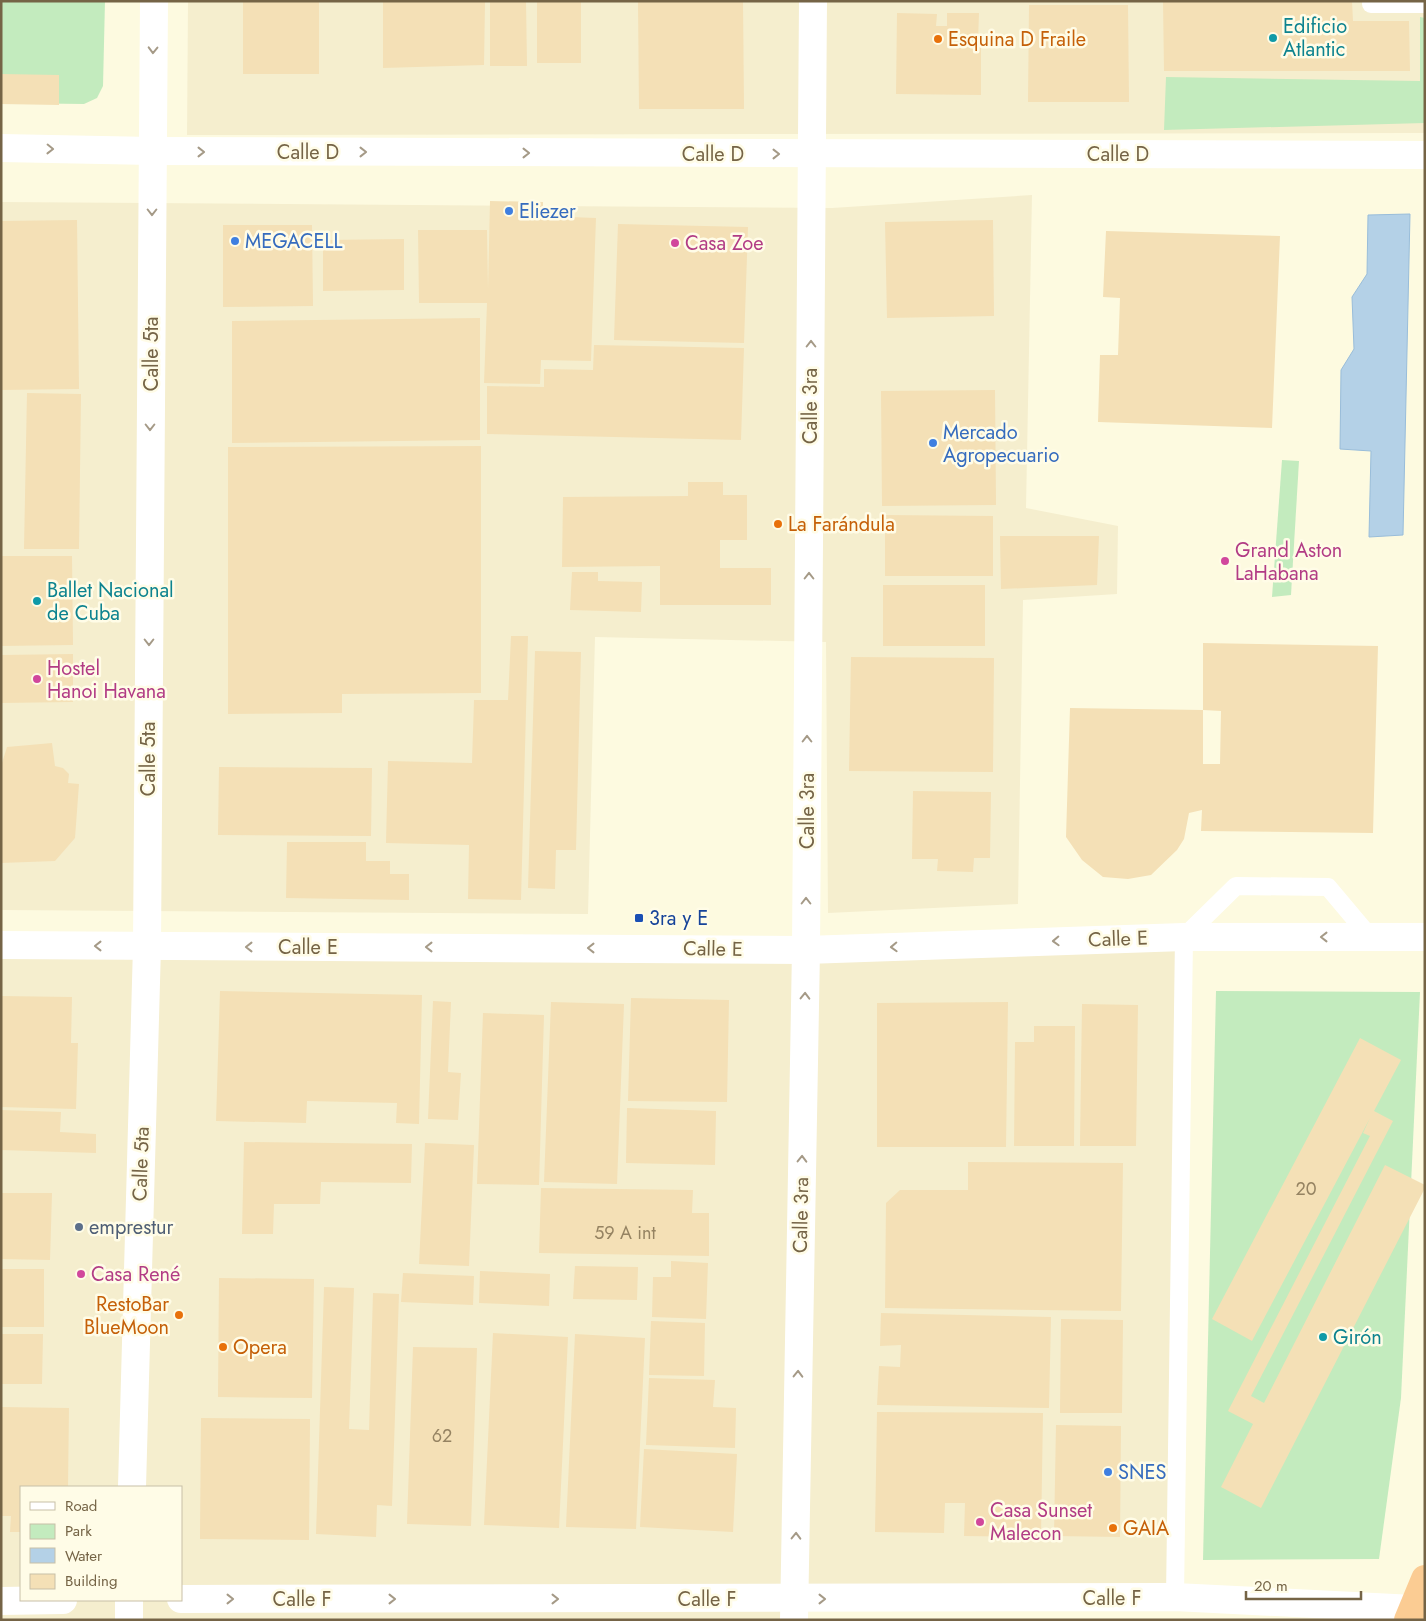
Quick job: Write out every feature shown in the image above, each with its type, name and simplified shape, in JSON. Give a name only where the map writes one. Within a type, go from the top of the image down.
[{"type":"highway","points":[[1411,1614],[1425,1579]]},
{"type":"street","name":"Calle 5ta","points":[[132,1486],[147,946],[154,1]]},
{"type":"street","name":"Calle 3ra","points":[[794,1609],[806,950],[813,1]]},
{"type":"street","name":"Calle D","points":[[1,148],[152,151],[1425,155]]},
{"type":"street","name":"Calle E","points":[[1,945],[806,950],[1184,937],[1425,937]]},
{"type":"street","name":"Calle F","points":[[182,1599],[794,1609],[1176,1597],[1411,1614]]},
{"type":"street","name":"Calle F","points":[[1232,1600],[1263,1612],[1276,1620]]},
{"type":"street","points":[[1,1601],[20,1601]]},
{"type":"street","points":[[129,1601],[129,1620]]},
{"type":"lane","points":[[1372,4],[1425,4]]},
{"type":"lane","points":[[1176,1597],[1184,937],[1236,886],[1328,887],[1370,937]]},
{"type":"shaded area","points":[[188,1],[1425,1],[1425,133],[187,135]]},
{"type":"shaded area","points":[[1032,195],[1026,508],[1118,526],[1117,594],[1023,600],[1018,904],[828,913],[826,642],[595,637],[588,914],[1,910],[1,202],[832,208]]},
{"type":"shaded area","points":[[1184,937],[1175,1597],[795,1599],[794,1620],[1,1620],[1,945]]},
{"type":"green space","points":[[1,1],[105,1],[103,86],[97,98],[84,104],[1,103]]},
{"type":"green space","points":[[1420,17],[1425,18],[1425,123],[1164,130],[1166,77],[1420,81]]},
{"type":"green space","points":[[1282,460],[1299,461],[1291,595],[1272,597]]},
{"type":"green space","points":[[1216,991],[1420,992],[1401,1398],[1379,1559],[1203,1560]]},
{"type":"water","points":[[1410,214],[1403,535],[1369,537],[1371,451],[1340,449],[1341,370],[1354,349],[1352,297],[1367,274],[1368,215]]},
{"type":"building","points":[[243,1],[319,1],[319,74],[243,74]]},
{"type":"building","points":[[383,1],[485,1],[484,65],[383,68]]},
{"type":"building","points":[[490,1],[526,1],[527,66],[490,66]]},
{"type":"building","points":[[537,1],[581,1],[581,63],[537,63]]},
{"type":"building","points":[[638,1],[743,1],[744,109],[639,109]]},
{"type":"building","points":[[1163,1],[1352,1],[1353,21],[1409,21],[1410,71],[1164,71]]},
{"type":"building","points":[[1029,5],[1128,5],[1129,102],[1028,102]]},
{"type":"building","points":[[897,13],[937,14],[936,26],[947,26],[947,13],[979,13],[978,41],[969,41],[969,46],[981,46],[981,95],[896,94]]},
{"type":"building","points":[[1,74],[59,75],[59,105],[1,104]]},
{"type":"building","points":[[490,201],[543,202],[543,216],[596,218],[591,361],[541,360],[540,384],[484,383],[487,303],[419,303],[418,230],[487,230],[488,289]]},
{"type":"building","points":[[77,220],[79,389],[1,390],[1,221]]},
{"type":"building","points":[[993,220],[994,316],[887,318],[885,222]]},
{"type":"building","points":[[618,224],[748,227],[744,343],[614,340]]},
{"type":"building","points":[[223,225],[312,225],[313,306],[223,307]]},
{"type":"building","points":[[1106,231],[1280,236],[1272,428],[1098,422],[1100,355],[1118,355],[1120,298],[1103,297]]},
{"type":"building","points":[[404,239],[404,290],[323,291],[323,240]]},
{"type":"building","points":[[480,318],[480,440],[232,443],[232,321]]},
{"type":"building","points":[[594,345],[744,348],[741,440],[487,434],[487,386],[544,387],[544,369],[593,370]]},
{"type":"building","points":[[995,390],[996,505],[882,506],[881,391]]},
{"type":"building","points":[[27,393],[81,394],[79,549],[24,549]]},
{"type":"building","points":[[481,446],[481,693],[342,694],[342,713],[228,714],[228,447]]},
{"type":"building","points":[[688,482],[723,482],[723,495],[747,495],[747,540],[720,540],[720,568],[771,568],[771,605],[660,605],[660,566],[562,567],[563,497],[688,496]]},
{"type":"building","points":[[885,515],[993,516],[993,576],[885,576]]},
{"type":"building","points":[[1000,536],[1099,536],[1097,585],[1001,589]]},
{"type":"building","name":"Ballet Nacional de Cuba","points":[[1,556],[72,556],[73,645],[1,646]]},
{"type":"building","points":[[572,572],[598,572],[598,581],[642,582],[641,612],[570,610]]},
{"type":"building","points":[[883,585],[985,585],[985,646],[883,646]]},
{"type":"building","points":[[511,636],[528,636],[521,900],[468,899],[469,845],[386,843],[388,761],[472,763],[474,700],[508,700]]},
{"type":"building","points":[[1203,643],[1378,646],[1373,833],[1201,831],[1202,810],[1189,813],[1184,839],[1177,850],[1151,875],[1128,879],[1103,877],[1082,860],[1066,837],[1070,708],[1203,710]],"holes":[[[1203,710],[1221,711],[1220,764],[1203,764]]]},
{"type":"building","points":[[535,651],[581,652],[576,850],[556,850],[555,889],[528,888]]},
{"type":"building","name":"Hostel Hanoi Havana","points":[[73,654],[73,702],[1,703],[1,655]]},
{"type":"building","points":[[851,657],[994,658],[993,772],[849,771]]},
{"type":"building","points":[[52,743],[55,766],[63,768],[69,774],[68,783],[79,784],[75,838],[55,861],[1,863],[1,766],[7,747]]},
{"type":"building","points":[[219,767],[372,768],[371,836],[218,835]]},
{"type":"building","points":[[913,791],[991,792],[990,858],[974,858],[973,872],[937,871],[938,859],[912,859]]},
{"type":"building","points":[[287,842],[366,842],[366,861],[390,861],[390,874],[409,874],[409,900],[286,898]]},
{"type":"building","points":[[220,991],[422,995],[419,1124],[396,1123],[397,1103],[307,1101],[306,1123],[216,1121]]},
{"type":"building","points":[[1,996],[72,997],[71,1043],[78,1043],[76,1109],[1,1107]]},
{"type":"building","points":[[631,998],[729,1000],[727,1102],[628,1101]]},
{"type":"building","points":[[433,1001],[451,1002],[448,1072],[461,1073],[458,1120],[428,1119]]},
{"type":"building","points":[[551,1002],[624,1004],[617,1184],[544,1182]]},
{"type":"building","points":[[1008,1002],[1006,1147],[877,1147],[877,1003]]},
{"type":"building","points":[[1082,1004],[1138,1005],[1136,1146],[1080,1146]]},
{"type":"building","points":[[483,1013],[544,1015],[539,1185],[477,1184]]},
{"type":"building","points":[[1034,1026],[1075,1026],[1074,1146],[1014,1146],[1015,1042],[1034,1042]]},
{"type":"building","points":[[1360,1038],[1401,1060],[1374,1111],[1393,1121],[1251,1396],[1264,1403],[1385,1165],[1425,1185],[1425,1188],[1261,1508],[1221,1487],[1253,1424],[1228,1411],[1370,1136],[1363,1133],[1370,1118],[1252,1341],[1212,1319]]},
{"type":"building","points":[[627,1108],[716,1111],[715,1165],[626,1163]]},
{"type":"building","points":[[1,1110],[61,1112],[60,1132],[96,1134],[96,1153],[1,1150]]},
{"type":"building","points":[[244,1142],[412,1144],[411,1183],[321,1182],[320,1204],[274,1204],[273,1234],[242,1234]]},
{"type":"building","points":[[425,1143],[474,1145],[469,1266],[419,1264]]},
{"type":"building","points":[[968,1162],[1123,1163],[1121,1311],[885,1308],[886,1203],[900,1190],[968,1190]]},
{"type":"building","points":[[541,1188],[693,1190],[692,1213],[709,1213],[709,1256],[539,1253]]},
{"type":"building","points":[[1,1193],[52,1193],[50,1260],[1,1259]]},
{"type":"building","points":[[671,1261],[708,1263],[706,1319],[652,1317],[653,1277],[671,1277]]},
{"type":"building","points":[[575,1266],[638,1267],[637,1300],[573,1299]]},
{"type":"building","points":[[1,1269],[44,1269],[44,1327],[1,1327]]},
{"type":"building","points":[[480,1271],[550,1274],[549,1306],[479,1303]]},
{"type":"building","points":[[403,1273],[474,1276],[473,1305],[401,1302]]},
{"type":"building","points":[[219,1278],[314,1279],[312,1398],[218,1397]]},
{"type":"building","points":[[324,1287],[354,1288],[349,1429],[369,1430],[373,1293],[399,1294],[392,1506],[377,1505],[376,1537],[316,1534]]},
{"type":"building","points":[[881,1313],[1051,1317],[1049,1408],[877,1405],[879,1366],[900,1367],[901,1345],[880,1346]]},
{"type":"building","points":[[1061,1319],[1123,1320],[1122,1413],[1060,1413]]},
{"type":"building","points":[[651,1321],[705,1323],[704,1376],[649,1375]]},
{"type":"building","points":[[493,1333],[568,1337],[559,1528],[484,1525]]},
{"type":"building","points":[[1,1334],[43,1334],[42,1384],[1,1384]]},
{"type":"building","points":[[575,1334],[645,1338],[636,1529],[566,1527]]},
{"type":"building","points":[[413,1347],[477,1348],[471,1526],[407,1524]]},
{"type":"building","points":[[649,1378],[715,1380],[713,1407],[736,1408],[735,1448],[646,1445]]},
{"type":"building","points":[[1,1407],[69,1408],[68,1486],[20,1486],[20,1532],[10,1532],[11,1516],[1,1516]]},
{"type":"building","points":[[877,1412],[1043,1413],[1041,1537],[964,1536],[965,1503],[945,1503],[944,1533],[875,1532]]},
{"type":"building","points":[[201,1418],[310,1419],[309,1540],[200,1539]]},
{"type":"building","points":[[1056,1425],[1121,1426],[1120,1537],[1054,1536]]},
{"type":"building","points":[[644,1449],[737,1454],[733,1532],[640,1527]]},
{"type":"place","name":"Edificio Atlantic","points":[[1273,38]]},
{"type":"place","name":"Esquina D Fraile","points":[[938,39]]},
{"type":"place","name":"Eliezer","points":[[509,211]]},
{"type":"place","name":"MEGACELL","points":[[235,241]]},
{"type":"place","name":"Casa Zoe","points":[[675,243]]},
{"type":"place","name":"Mercado Agropecuario","points":[[933,443]]},
{"type":"place","name":"La Farándula","points":[[778,524]]},
{"type":"place","name":"Grand Aston LaHabana","points":[[1225,561]]},
{"type":"place","name":"Ballet Nacional de Cuba","points":[[37,601]]},
{"type":"place","name":"Hostel Hanoi Havana","points":[[37,679]]},
{"type":"place","name":"3ra y E","points":[[639,918]]},
{"type":"place","name":"emprestur","points":[[79,1227]]},
{"type":"place","name":"Casa René","points":[[81,1274]]},
{"type":"place","name":"RestoBar BlueMoon","points":[[179,1315]]},
{"type":"place","name":"Girón","points":[[1323,1337]]},
{"type":"place","name":"Opera","points":[[223,1347]]},
{"type":"place","name":"SNES","points":[[1108,1472]]},
{"type":"place","name":"Casa Sunset Malecon","points":[[980,1522]]},
{"type":"place","name":"GAIA","points":[[1113,1528]]}]
